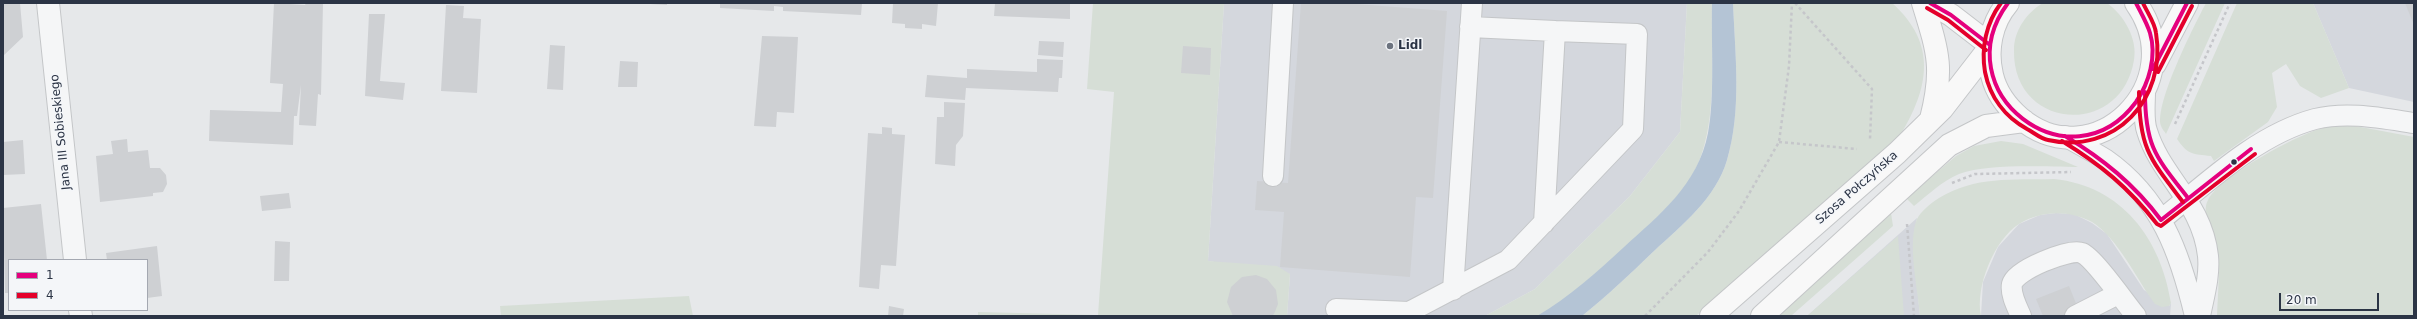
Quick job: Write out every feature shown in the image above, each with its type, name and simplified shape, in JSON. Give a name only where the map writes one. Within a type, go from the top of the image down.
[{"type":"main road","points":[[1923,3],[1939,62],[1938,91],[1930,121]]},
{"type":"main road","points":[[1930,3],[1951,16],[1990,46]]},
{"type":"main road","points":[[2008,3],[1996,21],[1990,46],[1990,63],[1999,92],[2007,105],[2024,121],[2043,131],[2065,136],[2083,136],[2108,128],[2129,113],[2145,92],[2153,69],[2187,3]]},
{"type":"main road","points":[[2136,3],[2145,17],[2151,34],[2154,51],[2153,69]]},
{"type":"main road","name":"Szosa Połczyńska","points":[[1711,316],[1881,168],[1930,121],[1948,102],[1990,46]]},
{"type":"main road","points":[[1762,316],[1949,145],[1986,126],[2024,121]]},
{"type":"street","name":"Jana III Sobieskiego","points":[[48,3],[75,259]]},
{"type":"lane","points":[[1273,176],[1283,3]]},
{"type":"lane","points":[[1453,290],[1472,3]]},
{"type":"lane","points":[[1336,309],[1409,312],[1508,260],[1632,129],[1637,34],[1470,26]]},
{"type":"lane","points":[[1544,223],[1555,31]]},
{"type":"lane","points":[[2145,92],[2146,129],[2156,154],[2188,198],[2198,218],[2208,256],[2208,277],[2200,316]]},
{"type":"lane","points":[[2161,220],[2251,149],[2314,119],[2340,116],[2366,116],[2414,122]]},
{"type":"lane","points":[[2065,136],[2105,159],[2129,179],[2161,220],[2172,239],[2180,259],[2195,316]]},
{"type":"lane","points":[[2016,311],[2012,284],[2022,272],[2074,252],[2087,256],[2136,316]]},
{"type":"lane","points":[[2075,316],[2118,294]]},
{"type":"path","points":[[1645,316],[1708,252],[1740,210],[1779,142],[1789,66],[1792,3]]},
{"type":"path","points":[[2156,154],[2169,142],[2172,131],[2230,3]]},
{"type":"path","points":[[1779,142],[1862,150]]},
{"type":"path","points":[[1951,184],[1974,174],[2075,172]]},
{"type":"path","points":[[1900,224],[1906,219]]},
{"type":"shaded area","points":[[1093,3],[1224,3],[1208,261],[1277,266],[1290,274],[1287,316],[978,316],[978,312],[1098,315],[1114,92],[1087,89]]},
{"type":"shaded area","points":[[1224,3],[1687,3],[1680,132],[1630,196],[1535,289],[1485,316],[1287,316],[1290,274],[1208,261]]},
{"type":"shaded area","points":[[1687,3],[1712,3],[1712,79],[1710,117],[1702,153],[1690,179],[1684,188],[1654,221],[1587,281],[1549,310],[1537,316],[1531,317],[1485,316],[1535,289],[1630,196],[1680,132]]},
{"type":"shaded area","points":[[1733,3],[1892,3],[1907,19],[1917,34],[1922,50],[1924,67],[1922,84],[1910,118],[1900,136],[1696,316],[1582,316],[1687,221],[1715,187],[1722,174],[1732,141],[1735,122],[1736,62]]},
{"type":"shaded area","points":[[2043,3],[2107,3],[2124,21],[2132,36],[2135,52],[2134,60],[2125,86],[2109,103],[2090,113],[2068,115],[2048,109],[2030,96],[2018,77],[2014,50],[2016,36],[2022,23],[2031,12]]},
{"type":"shaded area","points":[[2206,3],[2225,3],[2166,134],[2161,126],[2160,115],[2169,83],[2193,28]]},
{"type":"shaded area","points":[[2237,3],[2313,3],[2349,88],[2321,98],[2300,86],[2286,64],[2272,73],[2277,107],[2268,122],[2214,161],[2211,156],[2191,153],[2184,148],[2177,139]]},
{"type":"shaded area","points":[[2313,3],[2414,3],[2414,102],[2349,88]]},
{"type":"shaded area","points":[[2350,125],[2414,137],[2414,316],[2217,316],[2219,278],[2218,260],[2215,241],[2206,215],[2206,205],[2208,200],[2227,180],[2279,147],[2323,128]]},
{"type":"shaded area","points":[[2001,141],[2023,144],[2078,167],[2017,166],[1986,168],[1959,174],[1947,180],[1914,206],[1906,198],[1956,156],[1974,146]]},
{"type":"shaded area","points":[[2054,179],[2078,184],[2100,192],[2118,204],[2134,220],[2148,237],[2158,258],[2166,280],[2171,303],[2169,306],[2162,307],[2155,304],[2119,249],[2101,229],[2092,222],[2083,218],[2074,215],[2056,213],[2028,219],[2010,231],[2002,241],[1994,252],[1984,278],[1980,304],[1981,316],[1920,316],[1914,267],[1913,241],[1917,219],[1924,210],[1939,198],[1966,186],[1994,181]]},
{"type":"shaded area","points":[[1891,213],[1893,226],[1791,316],[1776,316]]},
{"type":"shaded area","points":[[2056,213],[2074,214],[2092,223],[2107,234],[2144,290],[2169,306],[2171,303],[2170,316],[1981,316],[1983,282],[1998,247],[2019,224],[2040,215]]},
{"type":"shaded area","points":[[1917,218],[1913,243],[1920,316],[1807,316]]},
{"type":"shaded area","points":[[1898,236],[1904,316],[1807,316]]},
{"type":"shaded area","points":[[689,296],[693,316],[501,316],[500,306]]},
{"type":"water","points":[[1712,3],[1733,3],[1736,62],[1735,122],[1732,141],[1722,174],[1715,187],[1687,221],[1582,316],[1537,316],[1582,284],[1663,211],[1686,184],[1696,168],[1703,152],[1710,118],[1712,86]]},
{"type":"building","points":[[3,3],[20,3],[23,37],[3,56]]},
{"type":"building","points":[[274,3],[305,5],[306,3],[323,3],[321,95],[318,94],[316,126],[299,125],[301,85],[297,116],[294,116],[293,145],[209,141],[210,110],[281,112],[283,84],[270,83]]},
{"type":"building","points":[[667,3],[667,5],[650,4]]},
{"type":"building","points":[[720,3],[862,3],[861,15],[783,11],[783,7],[774,6],[774,11],[720,8]]},
{"type":"building","points":[[893,3],[938,3],[936,26],[922,24],[922,29],[905,28],[905,24],[892,23]]},
{"type":"building","points":[[995,3],[1070,3],[1070,19],[994,16]]},
{"type":"building","points":[[1301,3],[1343,3],[1447,11],[1433,198],[1416,197],[1410,277],[1280,267],[1284,212],[1255,210],[1257,181],[1288,183]]},
{"type":"building","points":[[2405,3],[2414,3],[2414,25]]},
{"type":"building","points":[[446,5],[464,6],[463,18],[481,19],[477,93],[441,91]]},
{"type":"building","points":[[369,14],[385,14],[380,81],[405,83],[403,100],[365,96]]},
{"type":"building","points":[[762,36],[798,37],[794,113],[777,112],[776,127],[754,126]]},
{"type":"building","points":[[1039,41],[1064,42],[1063,57],[1038,55]]},
{"type":"building","points":[[550,45],[565,46],[563,90],[547,89]]},
{"type":"building","points":[[1183,46],[1211,48],[1210,75],[1181,73]]},
{"type":"building","points":[[1037,59],[1063,60],[1062,78],[1059,78],[1058,92],[966,88],[965,100],[925,97],[927,75],[967,78],[967,69],[1037,72]]},
{"type":"building","points":[[620,61],[638,62],[637,87],[618,87]]},
{"type":"building","points":[[944,102],[965,103],[963,136],[956,145],[955,166],[935,164],[937,117],[944,117]]},
{"type":"building","points":[[882,127],[892,128],[892,134],[905,135],[896,266],[881,265],[879,289],[859,287],[868,133],[882,134]]},
{"type":"building","points":[[127,139],[128,152],[148,150],[150,168],[160,168],[166,175],[167,184],[163,192],[153,193],[153,196],[100,202],[96,156],[113,154],[111,141]]},
{"type":"building","points":[[23,140],[25,174],[3,175],[3,142]]},
{"type":"building","points":[[289,193],[291,208],[262,211],[260,196]]},
{"type":"building","points":[[41,204],[47,259],[8,259],[8,293],[5,293],[3,208]]},
{"type":"building","points":[[275,241],[290,242],[289,281],[274,281]]},
{"type":"building","points":[[157,246],[162,296],[148,298],[148,259],[107,259],[106,253]]},
{"type":"building","points":[[1256,275],[1267,279],[1276,290],[1278,304],[1274,314],[1272,316],[1233,316],[1227,302],[1231,287],[1242,277]]},
{"type":"building","points":[[2069,286],[2081,316],[2043,316],[2036,299]]},
{"type":"building","points":[[889,306],[904,309],[903,316],[888,316]]},
{"type":"transit line","name":"1","points":[[1930,3],[1951,15],[1990,45]]},
{"type":"transit line","name":"4","points":[[2001,3],[1988,27],[1984,45],[1985,72],[1987,81],[1995,98],[2012,119],[2040,137],[2048,140],[2072,142],[2095,139],[2115,130],[2131,117],[2144,100],[2153,80],[2157,57],[2156,33],[2153,21],[2143,3]]},
{"type":"transit line","name":"1","points":[[2008,3],[1992,36],[1991,68],[2002,97],[2023,119],[2050,133],[2079,136],[2109,127],[2136,102],[2145,86],[2153,51],[2150,33],[2136,3]]},
{"type":"transit line","name":"1","points":[[2153,69],[2187,3]]},
{"type":"transit line","name":"4","points":[[2158,72],[2192,6]]},
{"type":"transit line","name":"4","points":[[1927,8],[1948,20],[1986,50]]},
{"type":"transit line","name":"4","points":[[2139,92],[2141,127],[2144,140],[2162,175],[2183,202]]},
{"type":"transit line","name":"1","points":[[2145,92],[2147,126],[2154,150],[2160,161],[2188,198]]},
{"type":"transit line","name":"1","points":[[2065,136],[2117,173],[2140,195],[2161,220],[2251,149]]},
{"type":"transit line","name":"4","points":[[2062,141],[2102,168],[2135,199],[2157,224],[2161,226],[2255,154]]},
{"type":"place","name":"Lidl","points":[[1390,46]]}]
